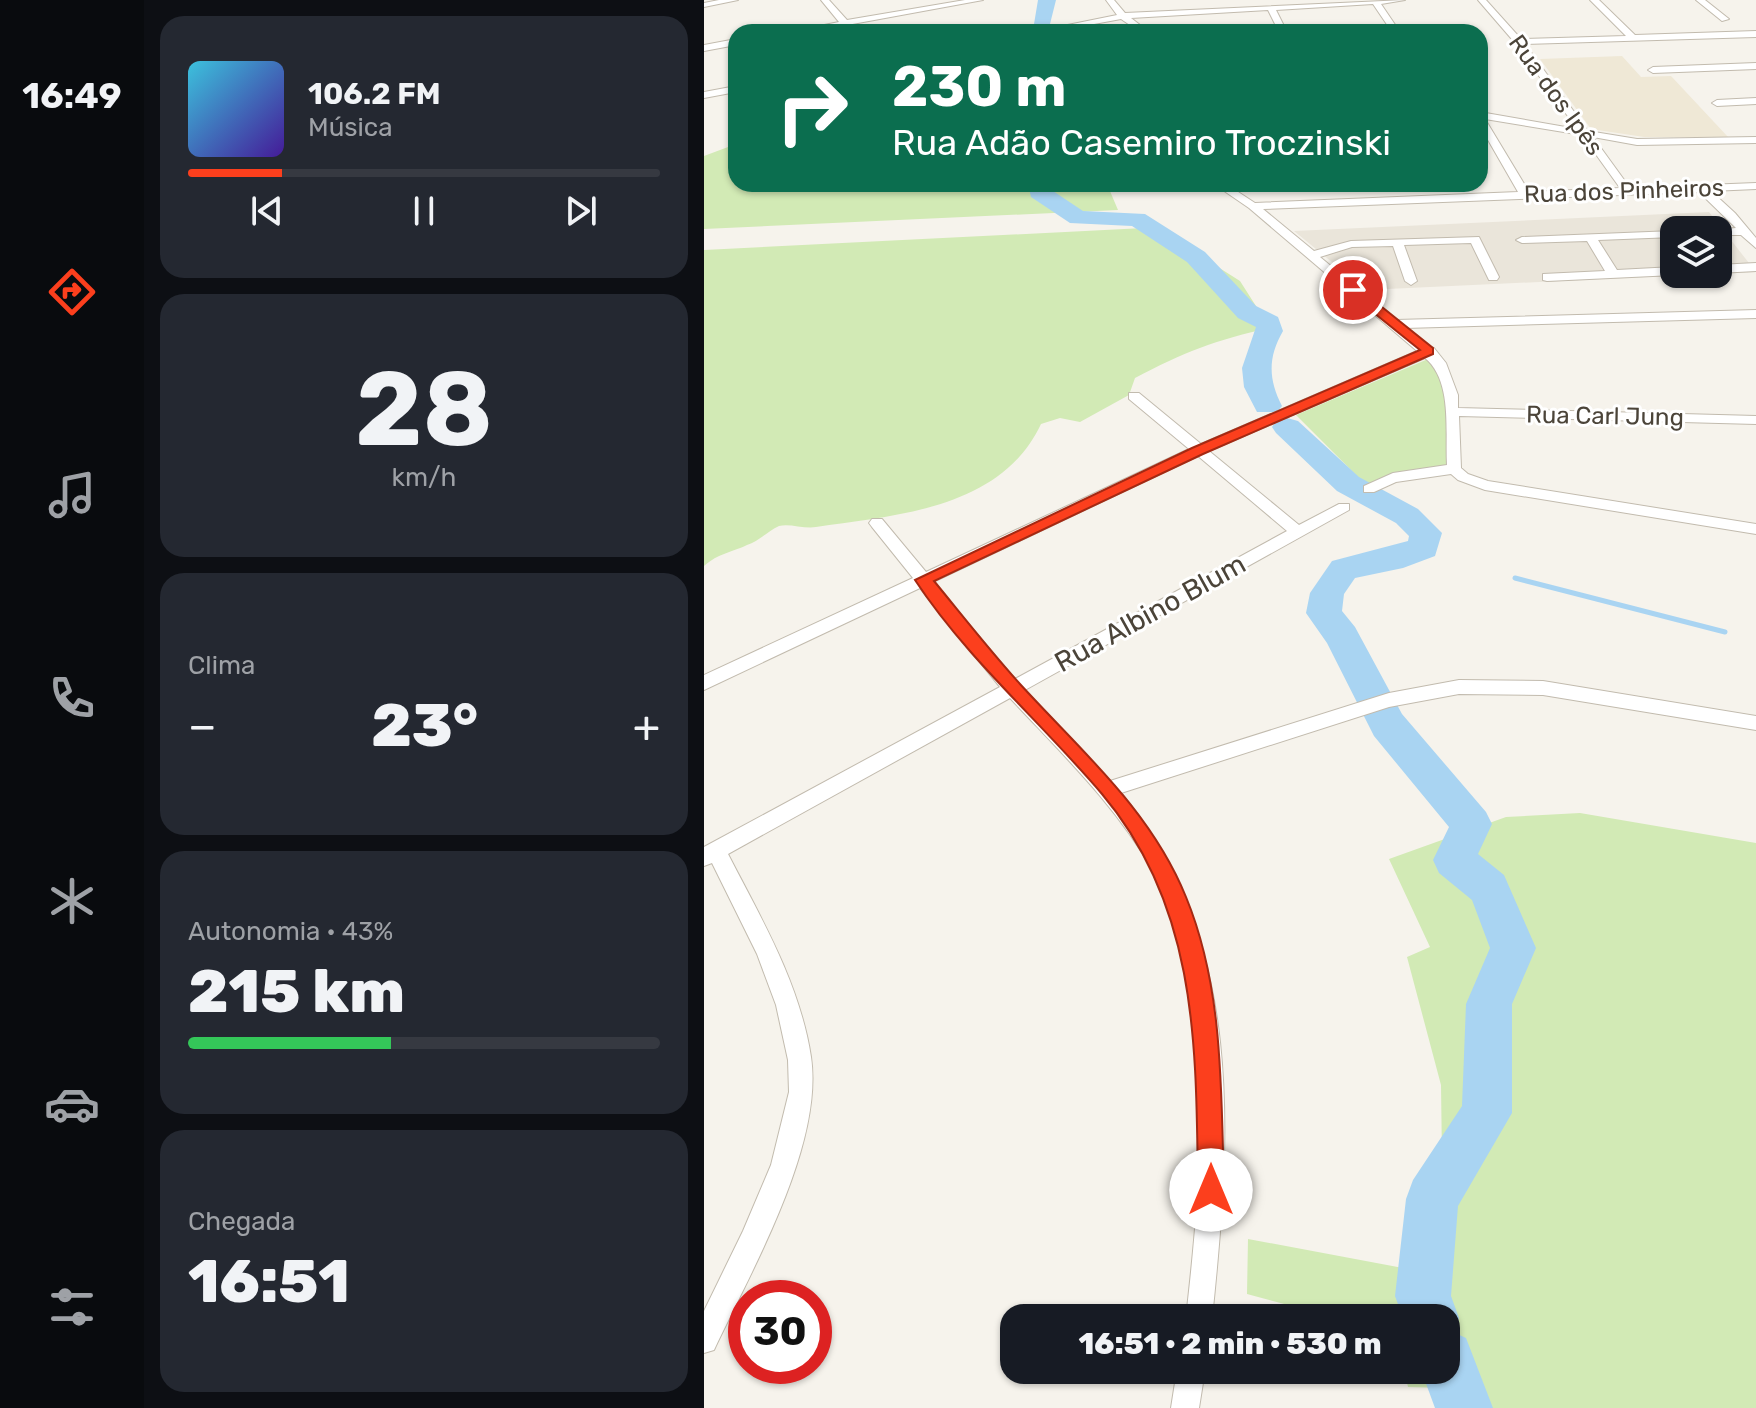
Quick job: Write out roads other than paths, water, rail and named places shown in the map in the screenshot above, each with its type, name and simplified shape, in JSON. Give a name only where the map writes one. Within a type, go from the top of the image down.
[{"type":"street","points":[[704,5],[734,0]]},
{"type":"street","points":[[825,0],[845,23]]},
{"type":"street","points":[[839,24],[979,0]]},
{"type":"street","points":[[1110,0],[1134,24]]},
{"type":"street","points":[[1080,24],[1123,16],[1401,0]]},
{"type":"street","name":"Rua dos Ipês","points":[[1482,0],[1519,42],[1627,191]]},
{"type":"street","points":[[1594,0],[1633,38]]},
{"type":"street","points":[[1700,0],[1725,19]]},
{"type":"street","points":[[1375,1],[1391,24]]},
{"type":"street","points":[[1271,7],[1279,24]]},
{"type":"street","points":[[1519,42],[1756,34]]},
{"type":"street","points":[[704,48],[728,44]]},
{"type":"street","points":[[1653,70],[1756,66]]},
{"type":"street","points":[[704,95],[728,90]]},
{"type":"street","points":[[1717,103],[1756,101]]},
{"type":"street","points":[[1488,117],[1655,144],[1756,140]]},
{"type":"street","points":[[1488,130],[1525,195]]},
{"type":"street","name":"Rua dos Pinheiros","points":[[1253,206],[1321,199],[1424,199],[1756,186]]},
{"type":"street","points":[[1701,188],[1756,245]]},
{"type":"street","points":[[1231,192],[1253,206],[1429,351],[1446,377],[1453,412],[1454,469],[1463,477],[1485,485],[1756,529]]},
{"type":"street","points":[[1421,192],[1424,199]]},
{"type":"street","points":[[1732,231],[1744,231]]},
{"type":"street","points":[[1522,240],[1660,234]]},
{"type":"street","points":[[1590,237],[1613,274]]},
{"type":"street","points":[[1310,256],[1351,244],[1475,239],[1493,277]]},
{"type":"street","points":[[1397,242],[1411,281]]},
{"type":"street","points":[[1732,268],[1756,267]]},
{"type":"street","points":[[1547,277],[1660,272]]},
{"type":"street","points":[[1395,324],[1756,314]]},
{"type":"street","points":[[704,683],[1197,451],[1429,351]]},
{"type":"street","points":[[1134,396],[1298,532]]},
{"type":"street","name":"Rua Carl Jung","points":[[1453,412],[1756,420]]},
{"type":"street","points":[[1369,489],[1393,478],[1454,469]]},
{"type":"street","name":"Rua Albino Blum","points":[[710,854],[1344,507]]},
{"type":"street","points":[[877,523],[1013,688],[1109,789],[1134,821],[1177,899],[1199,985],[1208,1050],[1211,1190],[1200,1304]]},
{"type":"street","points":[[1109,789],[1389,700],[1459,687],[1543,688],[1756,723]]},
{"type":"street","points":[[704,1340],[787,1153],[800,1109],[801,1062],[789,1008],[772,962],[710,854]]},
{"type":"street","points":[[1185,1408],[1189,1384]]},
{"type":"waterway","points":[[1043,24],[1047,0]]},
{"type":"waterway","points":[[1039,192],[1078,218],[1137,219],[1196,257],[1247,312],[1269,323],[1270,331],[1260,350],[1256,368],[1259,387],[1267,406]]},
{"type":"waterway","points":[[1287,427],[1348,484],[1407,516],[1426,533],[1423,548],[1391,560],[1344,569],[1327,593],[1324,613],[1342,636],[1388,725],[1471,824],[1454,860],[1489,888],[1513,948],[1489,1004],[1487,1113],[1432,1199],[1423,1296],[1426,1304]]},
{"type":"waterway","points":[[1423,548],[1432,551]]},
{"type":"waterway","points":[[1515,578],[1725,632]]},
{"type":"waterway","points":[[1455,1384],[1464,1408]]}]
